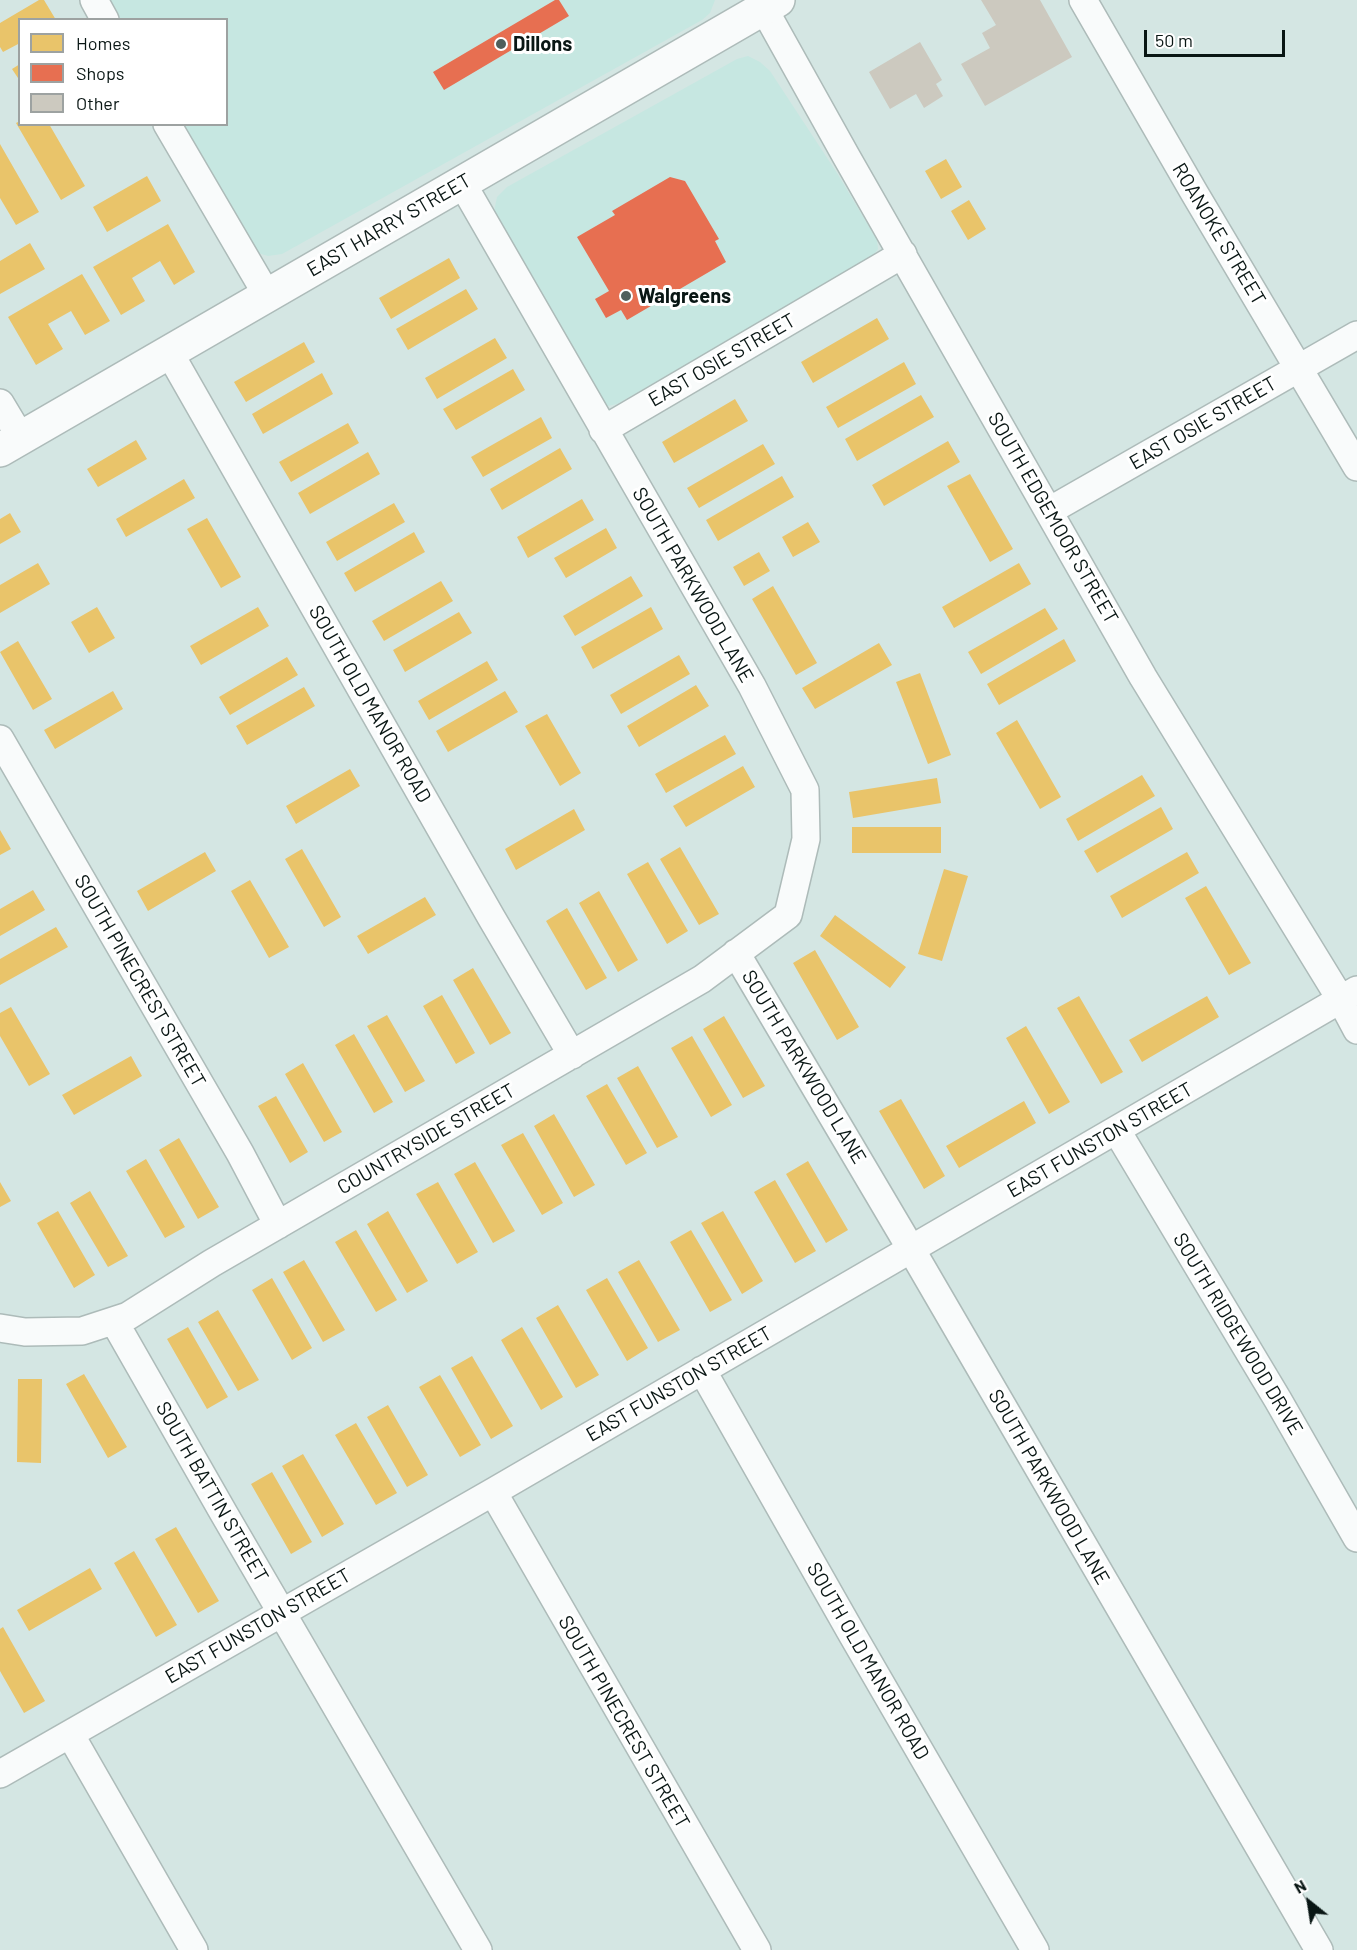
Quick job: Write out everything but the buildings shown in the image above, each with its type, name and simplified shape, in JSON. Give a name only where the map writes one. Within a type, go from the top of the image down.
[{"type":"main road","name":"EAST HARRY STREET","points":[[10,444],[462,183],[767,3]]},
{"type":"street","points":[[94,0],[104,18]]},
{"type":"street","name":"ROANOKE STREET","points":[[1083,0],[1357,467]]},
{"type":"street","name":"SOUTH EDGEMOOR STREET","points":[[767,3],[903,254],[1143,677],[1349,995],[1357,1030]]},
{"type":"street","points":[[168,126],[267,295]]},
{"type":"street","name":"SOUTH PARKWOOD LANE","points":[[462,183],[752,686],[805,790],[806,839],[789,915],[736,953],[1319,1950]]},
{"type":"street","name":"EAST OSIE STREET","points":[[603,430],[903,254]]},
{"type":"street","name":"EAST OSIE STREET","points":[[1048,511],[1357,335]]},
{"type":"street","name":"SOUTH OLD MANOR ROAD","points":[[169,352],[485,907],[572,1055]]},
{"type":"street","points":[[0,403],[10,444]]},
{"type":"street","name":"SOUTH PINECREST STREET","points":[[0,739],[9,773],[240,1153],[278,1225]]},
{"type":"street","name":"COUNTRYSIDE STREET","points":[[114,1320],[128,1316],[212,1263],[702,979],[736,953]]},
{"type":"street","name":"EAST FUNSTON STREET","points":[[0,1774],[493,1492],[1349,995]]},
{"type":"street","name":"SOUTH RIDGEWOOD DRIVE","points":[[1117,1131],[1357,1538]]},
{"type":"street","points":[[0,1328],[25,1332],[82,1331],[114,1320]]},
{"type":"street","name":"SOUTH BATTIN STREET","points":[[114,1320],[478,1950]]},
{"type":"street","name":"SOUTH OLD MANOR ROAD","points":[[702,1370],[1035,1950]]},
{"type":"street","name":"SOUTH PINECREST STREET","points":[[493,1492],[757,1950]]},
{"type":"street","points":[[70,1734],[194,1950]]},
{"type":"shaded area","points":[[107,0],[715,0],[710,13],[702,20],[282,254],[268,256],[258,253],[249,246],[180,126],[228,126],[228,18],[117,18]]},
{"type":"shaded area","points":[[748,56],[760,62],[770,71],[837,173],[877,240],[878,249],[870,260],[617,404],[608,406],[600,402],[493,216],[497,197],[507,187],[737,59]]},
{"type":"place","name":"Dillons","points":[[501,44]]},
{"type":"place","name":"Walgreens","points":[[626,296]]}]
